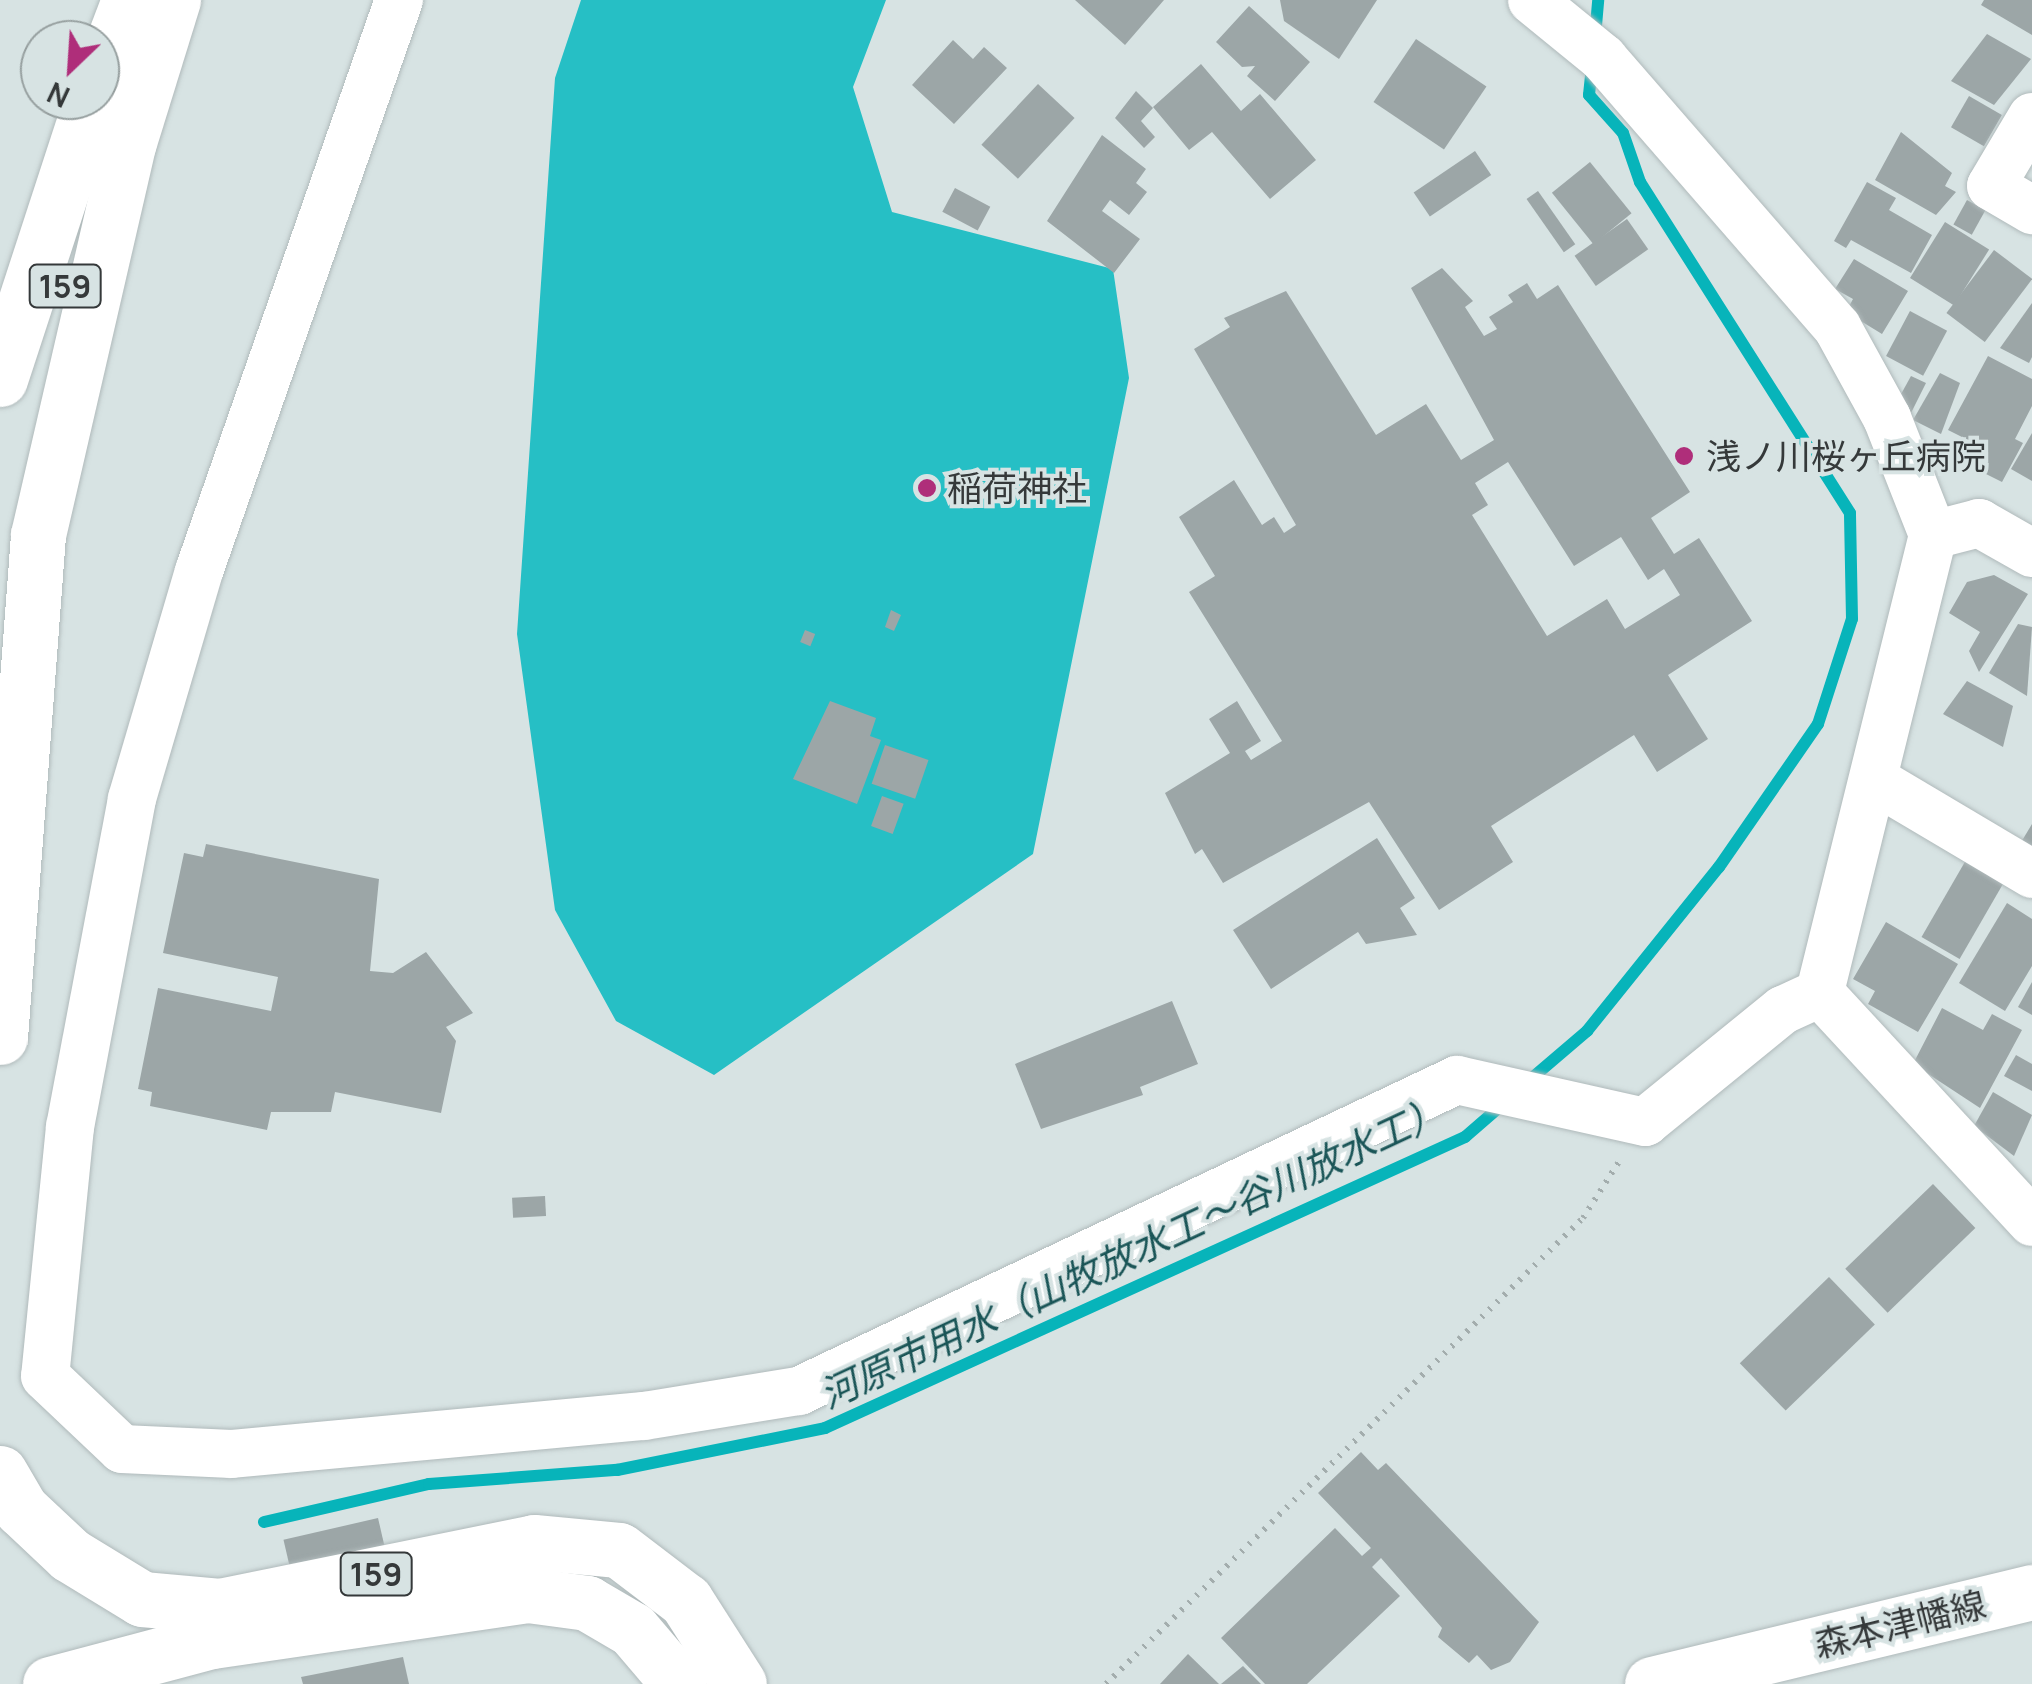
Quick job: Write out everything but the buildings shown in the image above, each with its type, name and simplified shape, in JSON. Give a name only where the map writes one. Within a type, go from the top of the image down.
[{"type":"main road","name":"159","points":[[0,578],[56,318],[152,0]]},
{"type":"main road","name":"159","points":[[0,1037],[38,536],[128,142],[173,0]]},
{"type":"main road","name":"159","points":[[0,379],[60,183],[84,120]]},
{"type":"main road","name":"159","points":[[0,296],[31,208],[60,183]]},
{"type":"main road","name":"159","points":[[0,1473],[21,1509],[70,1555],[142,1599],[220,1606],[534,1542],[619,1550],[686,1600],[738,1684]]},
{"type":"main road","name":"森本津幡線","points":[[1652,1684],[2032,1592]]},
{"type":"main road","name":"159","points":[[50,1684],[212,1641],[528,1594],[587,1603],[634,1630],[679,1684]]},
{"type":"street","points":[[399,0],[206,552],[132,799],[70,1127],[46,1376],[122,1449],[232,1454],[644,1416],[799,1391],[1457,1080],[1645,1122],[1784,1010],[1820,993]]},
{"type":"street","points":[[1532,0],[1588,44],[1837,327],[1887,418],[1933,535],[1820,993]]},
{"type":"street","points":[[2032,118],[1991,186],[2032,210]]},
{"type":"street","points":[[1933,535],[1978,523],[2032,553]]},
{"type":"street","points":[[1874,780],[2032,874]]},
{"type":"street","points":[[1820,993],[2032,1222]]},
{"type":"path","points":[[1106,1684],[1583,1218],[1645,1122]]},
{"type":"shaded area","points":[[581,0],[886,0],[853,87],[892,212],[1113,269],[1129,378],[1033,854],[714,1075],[616,1021],[555,910],[517,634],[555,78]]},
{"type":"waterway","name":"河原市用水（山牧放水工～谷川放水工）","points":[[1595,37],[1598,0]]},
{"type":"waterway","name":"河原市用水（山牧放水工～谷川放水工）","points":[[1525,1084],[1587,1031],[1719,867],[1818,724],[1852,619],[1850,513],[1640,182],[1623,133],[1589,95],[1592,67]]},
{"type":"waterway","name":"河原市用水（山牧放水工～谷川放水工）","points":[[264,1522],[429,1484],[617,1470],[825,1428],[1465,1137],[1503,1104]]},
{"type":"place","name":"浅ノ川桜ヶ丘病院","points":[[1684,456]]},
{"type":"place","name":"稲荷神社","points":[[927,488]]}]
